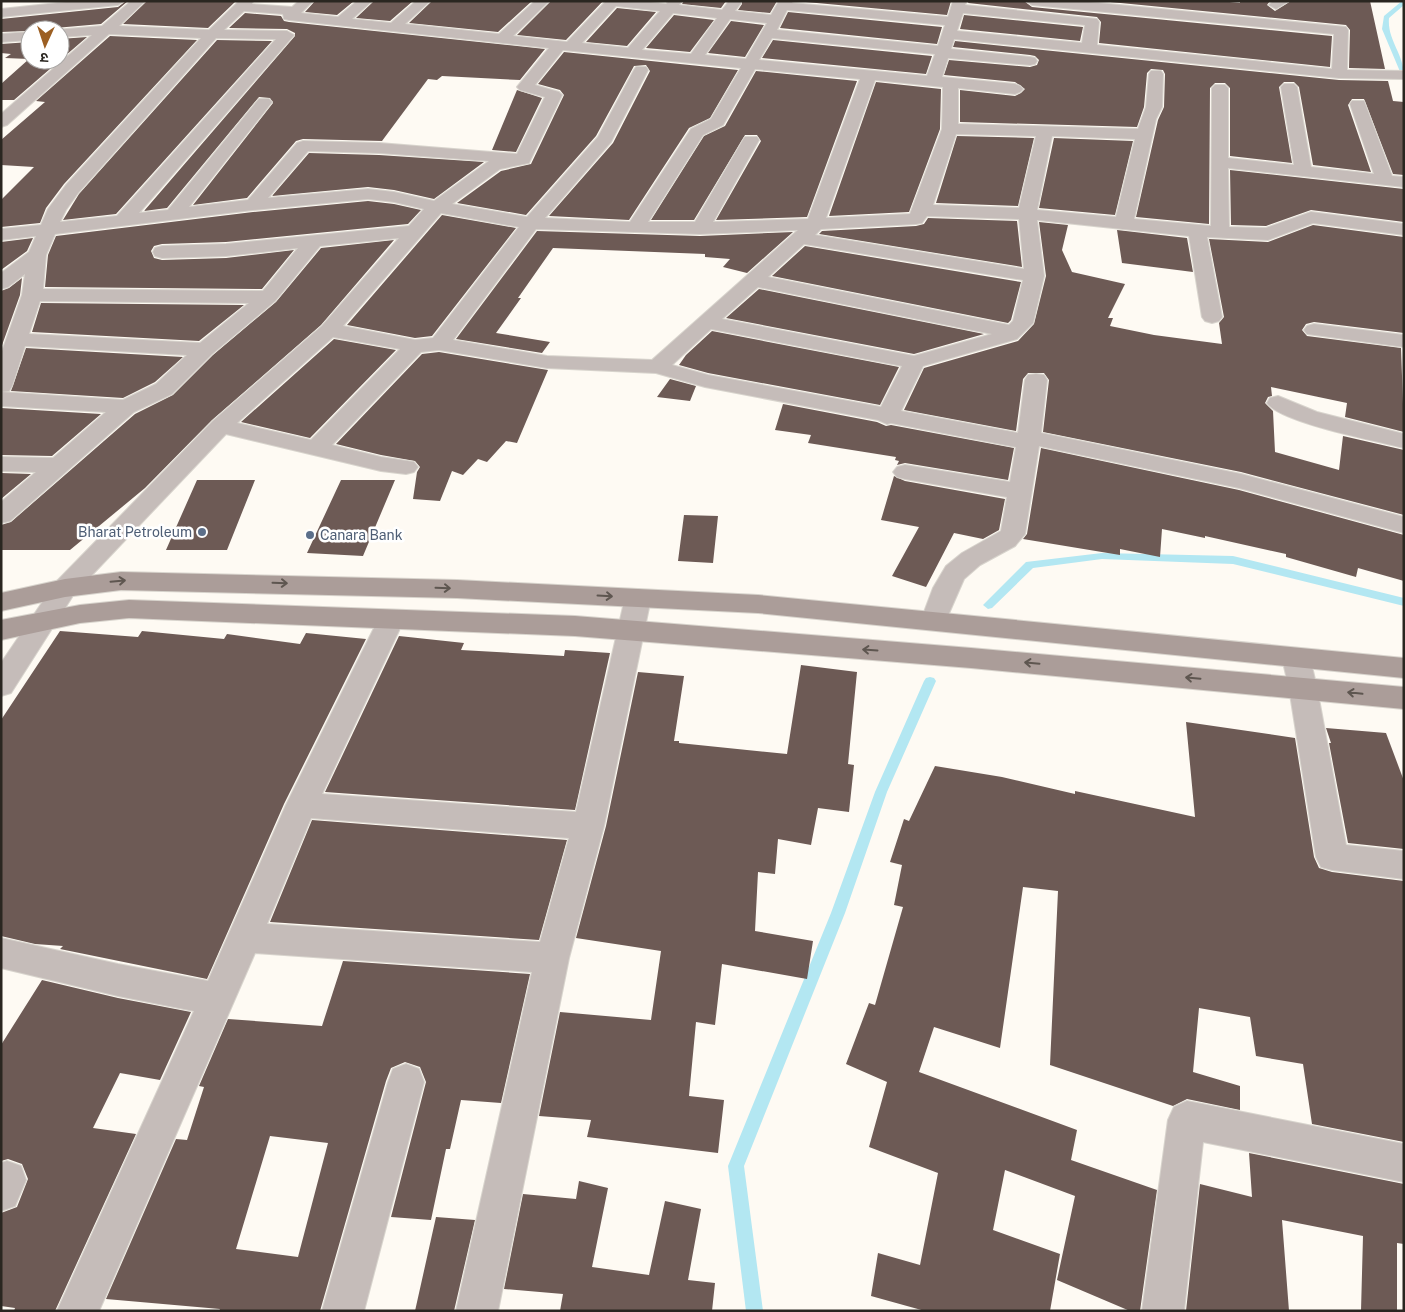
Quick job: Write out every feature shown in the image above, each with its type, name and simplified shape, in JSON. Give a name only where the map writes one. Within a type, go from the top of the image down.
[{"type":"main road","points":[[1,602],[65,588],[121,581],[190,581],[457,589],[758,604],[1404,668]]},
{"type":"main road","points":[[1,630],[80,614],[129,609],[574,626],[971,658],[1404,698]]},
{"type":"street","points":[[1,13],[118,1]]},
{"type":"street","points":[[1,122],[109,30],[139,1]]},
{"type":"street","points":[[307,1],[289,16],[632,53],[1015,88]]},
{"type":"street","points":[[340,22],[366,1]]},
{"type":"street","points":[[393,28],[424,1]]},
{"type":"street","points":[[503,38],[543,1]]},
{"type":"street","points":[[696,58],[736,1]]},
{"type":"street","points":[[1032,1],[1340,30],[1337,64]]},
{"type":"street","points":[[523,159],[554,95],[525,87],[565,45],[613,2],[673,5],[772,26],[942,52],[1046,63]]},
{"type":"street","points":[[1,386],[32,295],[37,255],[57,209],[72,189],[212,34],[244,4],[293,11]]},
{"type":"street","points":[[635,228],[697,132],[717,122],[785,4],[955,16],[1092,22],[1097,32],[1089,49]]},
{"type":"street","points":[[632,53],[673,5]]},
{"type":"street","points":[[955,16],[1089,49],[1337,64],[1379,73],[1404,75]]},
{"type":"street","points":[[933,81],[955,16]]},
{"type":"street","points":[[70,32],[109,30],[287,35],[122,222]]},
{"type":"street","points":[[1,38],[20,37]]},
{"type":"street","points":[[439,344],[532,222],[605,139],[641,70]]},
{"type":"street","points":[[658,367],[815,225],[869,74]]},
{"type":"street","points":[[1124,222],[1145,134],[1154,107],[1149,74],[1173,76]]},
{"type":"street","points":[[1,235],[253,205],[385,194],[437,206],[532,222],[635,228],[700,229],[916,219],[922,210],[950,129],[951,82]]},
{"type":"street","points":[[1289,87],[1303,171]]},
{"type":"street","points":[[1220,88],[1220,232]]},
{"type":"street","points":[[174,214],[264,102]]},
{"type":"street","points":[[1358,104],[1386,180]]},
{"type":"street","points":[[950,129],[1145,134]]},
{"type":"street","points":[[707,322],[915,362],[994,341],[1015,332],[1023,323],[1034,276],[1027,214],[1045,132]]},
{"type":"street","points":[[700,229],[751,140]]},
{"type":"street","points":[[253,205],[303,146],[379,148],[523,159]]},
{"type":"street","points":[[1,686],[65,588],[221,426],[329,330],[437,206],[494,165],[523,159]]},
{"type":"street","points":[[1220,162],[1404,182]]},
{"type":"street","points":[[922,210],[1027,214],[1220,232],[1268,234],[1311,217],[1404,230]]},
{"type":"street","points":[[1197,230],[1212,317]]},
{"type":"street","points":[[162,252],[226,250],[414,232]]},
{"type":"street","points":[[800,238],[1034,276]]},
{"type":"street","points":[[1,515],[126,407],[164,389],[205,350],[268,297],[315,240]]},
{"type":"street","points":[[1,283],[37,255]]},
{"type":"street","points":[[754,280],[1015,332]]},
{"type":"street","points":[[32,295],[268,297]]},
{"type":"street","points":[[329,330],[415,346],[439,344],[547,362],[658,367],[705,381],[887,417],[1018,440],[1029,438],[1050,441],[1241,480],[1404,525]]},
{"type":"street","points":[[1314,330],[1404,341]]},
{"type":"street","points":[[16,339],[205,350]]},
{"type":"street","points":[[315,449],[415,346]]},
{"type":"street","points":[[887,417],[915,362]]},
{"type":"street","points":[[934,620],[947,584],[956,570],[970,559],[1008,540],[1013,534],[1029,438],[1036,380]]},
{"type":"street","points":[[1,399],[126,407]]},
{"type":"street","points":[[1278,403],[1309,417],[1404,441]]},
{"type":"street","points":[[221,426],[381,464],[406,467]]},
{"type":"street","points":[[1,464],[59,465]]},
{"type":"street","points":[[905,472],[1019,491]]},
{"type":"street","points":[[478,1311],[552,958],[588,826],[638,598]]},
{"type":"street","points":[[78,1311],[245,937],[301,805],[391,620]]},
{"type":"street","points":[[1296,658],[1303,688],[1332,857],[1404,865]]},
{"type":"street","points":[[301,805],[588,826]]},
{"type":"street","points":[[245,937],[552,958]]},
{"type":"street","points":[[3,956],[216,999]]},
{"type":"street","points":[[343,1311],[406,1082]]},
{"type":"street","points":[[1163,1311],[1187,1120],[1404,1163]]},
{"type":"building","points":[[128,1],[101,24],[70,27],[70,20],[20,20],[20,31],[1,32],[1,19],[118,7]]},
{"type":"building","points":[[147,1],[236,1],[208,28],[123,24]]},
{"type":"building","points":[[315,1],[354,1],[337,15],[305,12]]},
{"type":"building","points":[[374,1],[413,1],[390,21],[356,18]]},
{"type":"building","points":[[432,1],[532,1],[498,32],[409,23]]},
{"type":"building","points":[[551,1],[603,1],[566,40],[517,35]]},
{"type":"building","points":[[684,1],[726,1],[721,8],[682,4]]},
{"type":"building","points":[[742,1],[777,1],[770,13],[738,10]]},
{"type":"building","points":[[795,1],[951,1],[947,15]]},
{"type":"building","points":[[969,1],[1024,1],[1032,7],[1332,36],[1330,67],[1099,43],[1101,22],[1097,17],[968,3]]},
{"type":"building","points":[[1100,1],[1219,1],[1240,3],[1240,1],[1270,1],[1267,5],[1275,11],[1291,1],[1370,1],[1385,69],[1349,68],[1350,30],[1346,25]]},
{"type":"building","points":[[617,8],[656,12],[627,46],[586,42]]},
{"type":"building","points":[[788,12],[942,27],[937,44],[780,28]]},
{"type":"building","points":[[245,13],[281,16],[284,21],[289,22],[545,49],[520,80],[442,76],[437,80],[428,79],[382,141],[303,139],[296,141],[247,198],[193,205],[273,103],[270,98],[259,97],[167,208],[144,211],[295,36],[295,33],[287,29],[229,28]]},
{"type":"building","points":[[674,15],[714,20],[690,52],[646,48]]},
{"type":"building","points":[[964,15],[1083,27],[1080,41],[960,29]]},
{"type":"building","points":[[731,21],[764,25],[745,57],[708,53]]},
{"type":"building","points":[[110,36],[197,40],[64,184],[46,208],[40,223],[1,227],[1,200],[34,167],[1,165],[1,140],[45,102],[36,101]]},
{"type":"building","points":[[87,37],[70,52],[70,38]]},
{"type":"building","points":[[217,40],[272,41],[116,214],[63,220],[79,194]]},
{"type":"building","points":[[773,40],[932,56],[926,74],[762,58]]},
{"type":"building","points":[[955,41],[1339,80],[1388,81],[1393,101],[1404,102],[1404,175],[1393,174],[1364,99],[1352,99],[1348,105],[1371,172],[1313,165],[1299,87],[1294,82],[1284,82],[1279,87],[1292,163],[1230,156],[1230,88],[1225,83],[1215,83],[1210,88],[1209,224],[1136,217],[1158,120],[1164,107],[1165,74],[1163,70],[1151,69],[1147,73],[1144,107],[1137,127],[960,122],[960,90],[1015,96],[1025,89],[1015,82],[944,75],[949,60],[1030,67],[1037,65],[1039,60],[1035,56],[1030,55],[953,47]]},
{"type":"building","points":[[20,43],[20,59],[5,58],[11,54],[1,53],[1,44]]},
{"type":"building","points":[[564,52],[738,70],[710,118],[689,128],[629,220],[549,216],[613,143],[650,71],[646,65],[634,66],[596,136],[526,215],[457,203],[501,171],[531,164],[564,95],[560,90],[538,84]]},
{"type":"building","points":[[20,67],[20,70],[49,70],[14,100],[1,100],[1,84]]},
{"type":"building","points":[[756,71],[857,81],[807,217],[716,220],[761,141],[757,135],[745,135],[694,220],[651,220],[704,136],[725,126]]},
{"type":"building","points":[[876,82],[941,89],[940,129],[909,212],[829,216]]},
{"type":"building","points":[[517,90],[542,98],[516,152],[492,150]]},
{"type":"building","points":[[957,136],[1034,138],[1018,206],[936,203]]},
{"type":"building","points":[[1054,138],[1133,141],[1115,215],[1039,208]]},
{"type":"building","points":[[309,153],[379,155],[484,162],[434,199],[394,190],[368,187],[272,196]]},
{"type":"building","points":[[1230,170],[1404,189],[1404,222],[1311,210],[1266,226],[1231,225]]},
{"type":"building","points":[[368,201],[421,210],[408,224],[226,242],[162,244],[154,246],[151,251],[154,258],[162,260],[226,258],[294,250],[262,289],[45,287],[48,255],[56,236],[253,212]]},
{"type":"building","points":[[442,215],[516,228],[432,336],[415,338],[347,325]]},
{"type":"building","points":[[928,218],[1017,221],[1022,267],[819,234],[822,231],[916,226],[924,224]]},
{"type":"building","points":[[1039,222],[1068,225],[1062,250],[1072,272],[1125,284],[1108,318],[1113,318],[1110,326],[1154,335],[1222,344],[1219,323],[1224,317],[1209,239],[1268,242],[1313,225],[1404,237],[1404,333],[1314,322],[1306,324],[1302,330],[1307,336],[1401,348],[1404,432],[1345,417],[1347,403],[1271,387],[1272,396],[1268,397],[1265,403],[1273,411],[1275,452],[1339,470],[1343,436],[1404,450],[1404,515],[1241,472],[1043,432],[1049,380],[1044,373],[1028,373],[1023,379],[1016,431],[904,410],[924,368],[1018,341],[1034,324],[1046,276]]},
{"type":"building","points":[[1117,230],[1187,238],[1193,272],[1122,263]]},
{"type":"building","points":[[537,231],[700,236],[793,232],[747,273],[723,267],[730,259],[705,257],[705,254],[553,248],[496,333],[550,342],[542,353],[456,339]]},
{"type":"building","points":[[33,238],[27,251],[1,270],[1,242]]},
{"type":"building","points":[[394,240],[321,325],[212,420],[145,488],[70,550],[1,550],[1,525],[11,522],[135,414],[173,395],[213,355],[276,302],[321,248]]},
{"type":"building","points":[[805,246],[1021,282],[1011,320],[1008,323],[772,276]]},
{"type":"building","points":[[22,278],[20,295],[1,348],[1,291],[9,288]]},
{"type":"building","points":[[759,289],[984,334],[914,354],[726,318]]},
{"type":"building","points":[[41,303],[244,305],[199,341],[32,332]]},
{"type":"building","points":[[712,331],[899,367],[880,405],[708,373],[679,365],[686,355]]},
{"type":"building","points":[[334,339],[396,350],[310,438],[241,422]]},
{"type":"building","points":[[26,348],[183,357],[155,382],[123,398],[11,391]]},
{"type":"building","points":[[439,352],[548,370],[517,443],[506,441],[487,462],[478,459],[463,475],[452,471],[440,501],[413,499],[417,472],[420,467],[415,461],[336,444],[422,354]]},
{"type":"building","points":[[670,379],[696,386],[690,401],[657,397]]},
{"type":"building","points":[[783,404],[877,422],[886,426],[891,425],[1014,448],[1008,480],[905,463],[897,465],[899,461],[895,460],[896,457],[808,443],[811,435],[775,430]]},
{"type":"building","points":[[1,408],[101,414],[52,456],[1,455]]},
{"type":"building","points":[[1041,448],[1239,490],[1404,535],[1404,581],[1358,568],[1356,577],[1286,557],[1286,554],[1205,536],[1205,538],[1162,529],[1160,557],[1120,549],[1120,555],[1023,539],[1027,534]]},
{"type":"building","points":[[1,473],[31,474],[1,499]]},
{"type":"building","points":[[894,476],[905,481],[1005,499],[999,530],[983,539],[954,533],[926,587],[892,576],[919,527],[881,520]]},
{"type":"building","points":[[197,480],[255,480],[227,550],[166,550]]},
{"type":"building","points":[[341,480],[395,480],[363,556],[307,553]]},
{"type":"building","points":[[684,515],[718,516],[713,563],[678,561]]},
{"type":"building","points":[[60,631],[138,637],[142,631],[224,639],[227,634],[300,644],[306,633],[366,639],[284,804],[207,979],[60,949],[63,946],[35,944],[1,936],[1,720]]},
{"type":"building","points":[[399,636],[464,643],[461,650],[564,656],[565,650],[610,653],[575,810],[325,792]]},
{"type":"building","points":[[801,665],[857,672],[848,764],[854,765],[849,812],[818,808],[811,845],[778,839],[775,874],[758,872],[755,931],[813,941],[807,979],[722,964],[715,1025],[696,1022],[689,1096],[724,1100],[718,1153],[587,1137],[591,1120],[539,1116],[560,1012],[651,1020],[661,951],[576,938],[606,826],[638,672],[684,676],[674,741],[787,754]]},
{"type":"building","points":[[1186,722],[1295,738],[1314,857],[1319,868],[1332,872],[1404,881],[1404,1142],[1312,1124],[1303,1064],[1256,1056],[1250,1017],[1199,1008],[1193,1072],[1240,1086],[1240,1110],[1187,1099],[1173,1106],[1050,1065],[1058,891],[1023,887],[1000,1048],[934,1027],[919,1072],[1077,1130],[1071,1160],[1157,1190],[1140,1311],[1130,1311],[1057,1280],[1075,1196],[1005,1170],[993,1230],[1060,1254],[1050,1311],[925,1311],[871,1296],[878,1253],[920,1265],[938,1173],[869,1147],[887,1082],[846,1064],[869,1003],[875,1005],[903,907],[894,905],[902,865],[890,862],[904,819],[909,821],[935,766],[1002,777],[1075,794],[1075,791],[1195,817]]},
{"type":"building","points":[[1326,728],[1386,733],[1404,781],[1404,849],[1348,843],[1329,743],[1331,743]]},
{"type":"building","points":[[312,820],[567,840],[539,940],[270,922]]},
{"type":"building","points":[[343,961],[530,974],[501,1103],[461,1100],[450,1149],[446,1149],[431,1220],[391,1217],[426,1082],[420,1067],[405,1062],[391,1068],[320,1311],[219,1311],[220,1309],[106,1299],[176,1139],[187,1140],[204,1087],[199,1086],[228,1019],[322,1026]],"holes":[[[270,1136],[328,1143],[298,1257],[236,1249]]]},
{"type":"building","points":[[42,980],[118,998],[191,1012],[160,1080],[120,1073],[93,1128],[136,1134],[55,1311],[14,1311],[15,1308],[1,1306],[1,1213],[17,1207],[28,1179],[22,1164],[8,1159],[1,1161],[1,1045]]},
{"type":"building","points":[[1249,1153],[1404,1184],[1404,1244],[1397,1243],[1397,1311],[1361,1311],[1363,1236],[1282,1220],[1289,1311],[1186,1311],[1200,1184],[1252,1197]]},
{"type":"building","points":[[579,1181],[608,1188],[592,1267],[649,1275],[665,1201],[701,1209],[688,1280],[715,1283],[712,1311],[560,1311],[563,1294],[504,1289],[523,1194],[576,1199]]},
{"type":"building","points":[[436,1217],[475,1220],[454,1311],[415,1311]]},
{"type":"waterway","points":[[1404,2],[1386,17],[1385,29],[1404,74]]},
{"type":"waterway","points":[[988,605],[1030,565],[1102,556],[1233,560],[1404,602]]},
{"type":"waterway","points":[[755,1311],[736,1166],[838,913],[881,792],[930,681]]},
{"type":"place","name":"Bharat Petroleum","points":[[202,532]]},
{"type":"place","name":"Canara Bank","points":[[310,535]]}]
